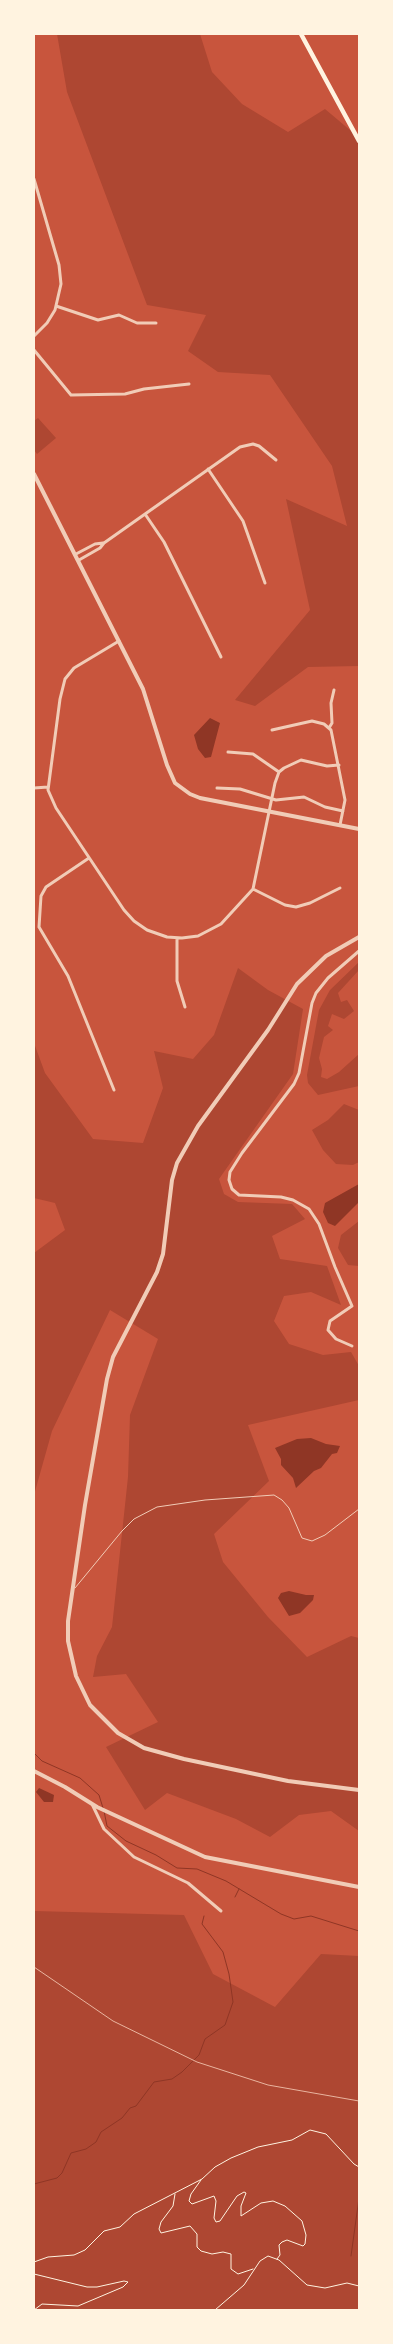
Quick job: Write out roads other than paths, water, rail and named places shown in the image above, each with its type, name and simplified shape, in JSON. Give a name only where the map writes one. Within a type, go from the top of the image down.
[{"type":"main road","points":[[301,34],[359,141]]},
{"type":"street","points":[[34,179],[60,270],[60,293],[56,306],[47,323],[34,336]]},
{"type":"street","points":[[56,306],[98,320],[119,315],[137,323],[156,323]]},
{"type":"street","points":[[34,350],[71,395],[125,394],[144,389],[189,384]]},
{"type":"street","points":[[79,560],[100,548],[104,543],[208,469],[246,445],[262,448],[276,460]]},
{"type":"street","points":[[208,469],[243,520],[265,583]]},
{"type":"street","points":[[34,474],[76,554],[148,702],[168,765],[176,783],[185,791],[200,798],[359,829]]},
{"type":"street","points":[[145,514],[164,542],[221,657]]},
{"type":"street","points":[[76,554],[95,544],[104,543]]},
{"type":"street","points":[[119,641],[78,665],[66,679],[60,699],[48,787],[52,802],[134,921],[157,934],[177,938],[198,936],[209,932],[221,924],[253,889],[275,782],[279,772],[301,760],[327,766],[338,765]]},
{"type":"street","points":[[329,728],[332,723],[334,690]]},
{"type":"street","points":[[272,730],[312,721],[329,728],[334,737],[345,800],[340,825]]},
{"type":"street","points":[[228,752],[253,754],[279,772]]},
{"type":"street","points":[[34,788],[48,787]]},
{"type":"street","points":[[217,788],[240,789],[272,800],[304,797],[325,807],[343,811]]},
{"type":"street","points":[[89,858],[46,887],[41,896],[39,927],[68,976],[114,1090]]},
{"type":"street","points":[[253,889],[285,905],[296,906],[310,903],[340,888]]},
{"type":"street","points":[[359,937],[326,956],[297,984],[268,1030],[198,1126],[177,1163],[170,1190],[164,1246],[157,1272],[113,1357],[108,1371],[73,1588],[68,1641],[72,1663],[82,1692],[90,1705],[118,1732],[144,1748],[184,1759],[288,1781],[359,1790]]},
{"type":"street","points":[[177,938],[177,982],[185,1007]]},
{"type":"street","points":[[352,1346],[336,1339],[328,1330],[330,1321],[352,1306],[319,1224],[309,1209],[298,1202],[281,1197],[239,1195],[232,1189],[229,1180],[230,1172],[242,1153],[294,1084],[299,1073],[312,1003],[316,993],[328,978],[359,951]]},
{"type":"street","points":[[34,1771],[97,1807],[205,1857],[359,1887]]},
{"type":"street","points":[[92,1804],[104,1829],[129,1853],[144,1863],[188,1883],[221,1911]]},
{"type":"lane","points":[[73,1588],[77,1588],[82,1583],[122,1531],[134,1519],[158,1507],[205,1500],[274,1495],[290,1508],[302,1538],[312,1541],[325,1535],[359,1509]]},
{"type":"waterway","points":[[34,1753],[42,1761],[80,1778],[99,1795],[103,1808]]},
{"type":"waterway","points":[[104,1811],[107,1826],[126,1841],[156,1855],[177,1868],[197,1869],[226,1881],[281,1914],[294,1919],[311,1916],[359,1931]]},
{"type":"waterway","points":[[235,1897],[239,1889]]},
{"type":"waterway","points":[[34,2184],[57,2178],[62,2173],[71,2153],[86,2149],[96,2142],[101,2132],[122,2118],[130,2108],[136,2106],[154,2082],[172,2079],[182,2072],[199,2055],[205,2039],[225,2025],[233,2002],[229,1974],[223,1952],[202,1924],[204,1916]]},
{"type":"waterway","points":[[351,2256],[359,2198]]},
{"type":"railway","points":[[34,1967],[113,2021],[197,2062],[268,2085],[359,2101]]}]
